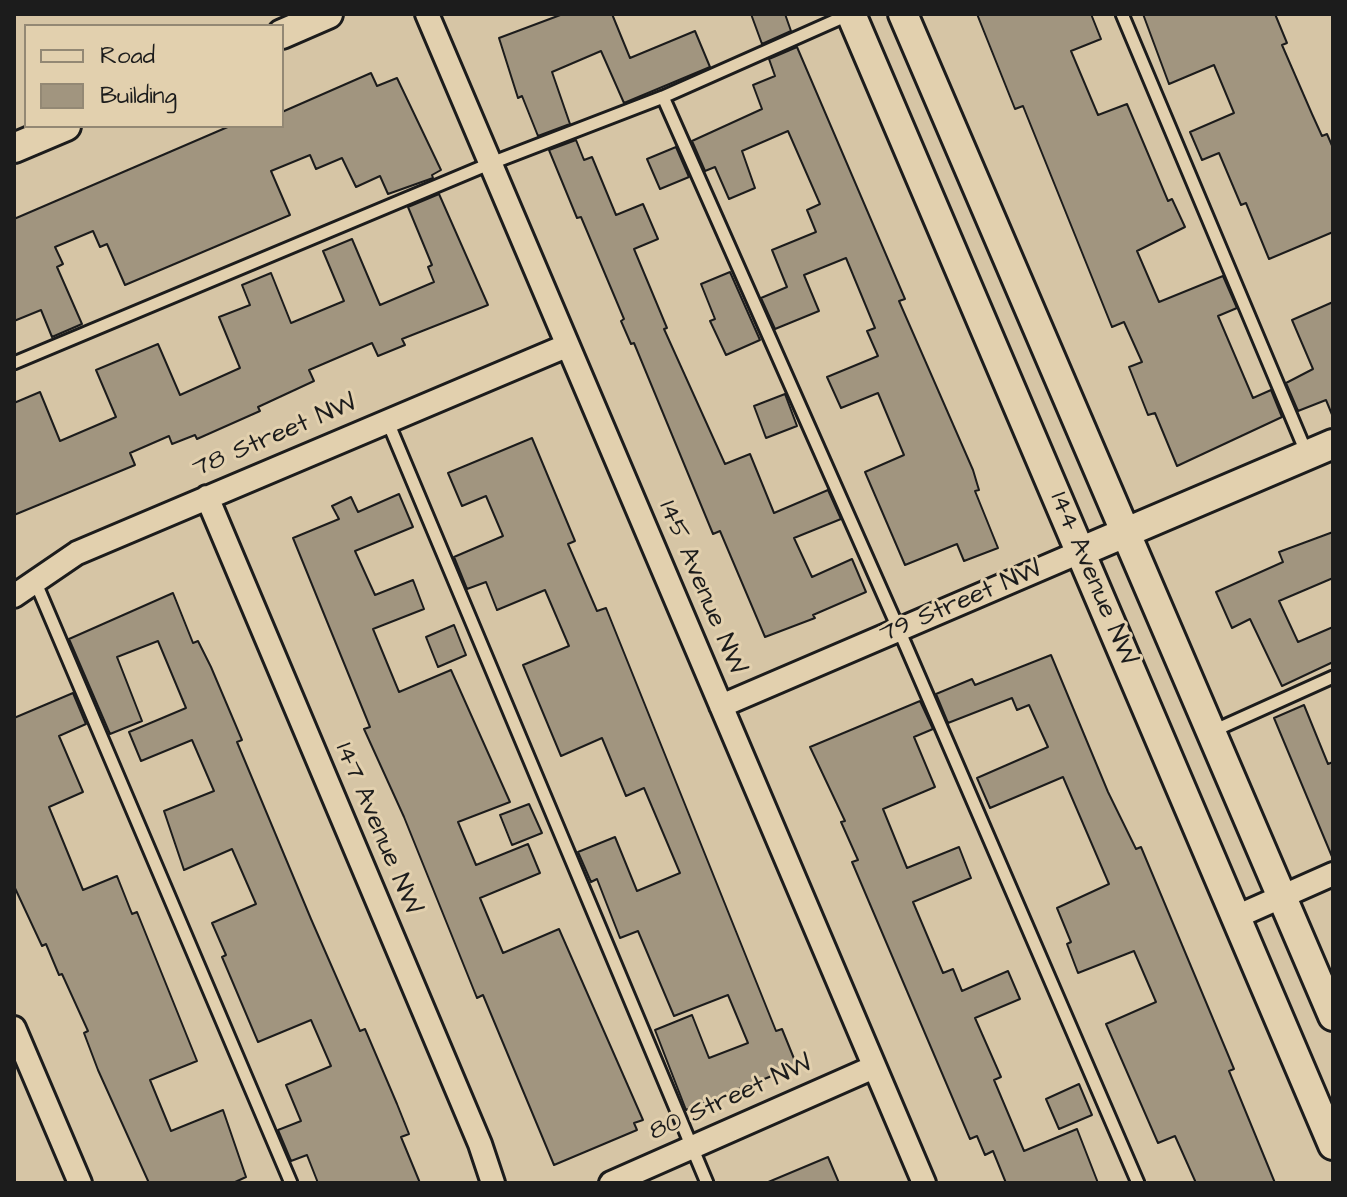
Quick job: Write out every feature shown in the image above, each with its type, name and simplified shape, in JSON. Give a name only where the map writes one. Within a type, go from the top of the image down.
[{"type":"street","points":[[284,33],[328,14]]},
{"type":"street","name":"145 Avenue NW","points":[[427,14],[924,1183]]},
{"type":"street","name":"144 Avenue NW","points":[[851,14],[1333,1145]]},
{"type":"street","name":"144 Avenue NW","points":[[903,14],[1333,1016]]},
{"type":"street","points":[[14,148],[61,128]]},
{"type":"street","name":"78 Street NW","points":[[14,596],[77,553],[566,346]]},
{"type":"street","name":"79 Street NW","points":[[721,706],[1320,450]]},
{"type":"street","name":"147 Avenue NW","points":[[207,497],[480,1144],[493,1183]]},
{"type":"street","points":[[1236,917],[1333,874]]},
{"type":"street","points":[[14,1028],[80,1183]]},
{"type":"street","name":"80 Street NW","points":[[611,1183],[874,1067]]},
{"type":"lane","points":[[14,363],[489,164],[663,97],[851,14]]},
{"type":"lane","points":[[1122,14],[1320,450]]},
{"type":"lane","points":[[663,97],[899,630],[1138,1183]]},
{"type":"lane","points":[[387,420],[707,1183]]},
{"type":"lane","points":[[35,581],[291,1183]]},
{"type":"lane","points":[[1210,733],[1333,677]]},
{"type":"building","points":[[563,14],[612,14],[630,58],[695,31],[710,67],[624,103],[601,51],[552,72],[570,124],[538,136],[522,96],[518,98],[499,38]]},
{"type":"building","points":[[751,14],[785,14],[791,31],[762,44]]},
{"type":"building","points":[[977,14],[1091,14],[1101,39],[1071,51],[1098,115],[1127,104],[1168,201],[1172,199],[1185,227],[1137,251],[1159,302],[1223,276],[1237,308],[1218,316],[1253,398],[1271,390],[1282,417],[1177,466],[1155,413],[1148,415],[1129,367],[1142,362],[1124,322],[1112,327],[1023,106],[1015,109]]},
{"type":"building","points":[[1143,14],[1275,14],[1287,43],[1282,45],[1322,136],[1327,134],[1333,148],[1333,232],[1269,259],[1246,203],[1241,205],[1219,153],[1202,160],[1190,132],[1234,113],[1214,65],[1169,84]]},
{"type":"building","points":[[797,47],[905,299],[899,301],[973,470],[979,490],[975,491],[998,548],[964,561],[957,544],[905,565],[865,472],[904,455],[878,393],[841,408],[827,377],[878,356],[867,331],[875,328],[846,258],[804,275],[819,311],[775,329],[761,298],[787,287],[772,250],[816,232],[807,210],[820,204],[788,131],[742,151],[755,188],[729,199],[715,167],[705,171],[692,141],[762,109],[753,85],[775,76],[769,59]]},
{"type":"building","points":[[371,73],[377,86],[397,78],[441,170],[432,175],[433,178],[388,194],[380,176],[356,187],[342,158],[316,169],[310,155],[271,171],[290,215],[125,285],[107,244],[100,247],[93,231],[55,247],[63,264],[57,267],[82,324],[52,337],[41,310],[14,321],[14,219],[225,128],[284,128],[284,111]]},
{"type":"building","points":[[576,140],[584,160],[592,157],[616,215],[643,204],[658,239],[634,249],[667,328],[664,329],[725,464],[750,454],[774,513],[828,490],[841,519],[794,538],[812,577],[852,559],[866,592],[813,615],[815,618],[765,637],[720,531],[713,534],[634,343],[631,344],[621,321],[624,319],[581,217],[577,218],[549,150]]},
{"type":"building","points":[[676,147],[689,177],[660,189],[647,159]]},
{"type":"building","points":[[439,194],[488,305],[402,339],[405,345],[378,356],[372,343],[309,370],[314,381],[258,407],[260,411],[197,439],[195,435],[172,444],[169,436],[130,453],[135,465],[14,515],[14,403],[40,392],[60,441],[116,417],[96,370],[158,344],[180,395],[240,368],[219,317],[250,305],[242,285],[271,273],[291,323],[344,301],[323,251],[352,239],[380,305],[434,282],[428,267],[432,265],[408,207]]},
{"type":"building","points":[[730,272],[760,340],[726,355],[710,321],[715,319],[701,284]]},
{"type":"building","points":[[1333,302],[1333,417],[1326,400],[1298,411],[1286,383],[1313,369],[1292,320]]},
{"type":"building","points":[[785,394],[797,426],[766,438],[754,406]]},
{"type":"building","points":[[532,438],[575,541],[568,544],[597,611],[606,608],[776,1031],[782,1029],[797,1066],[686,1110],[655,1030],[692,1015],[709,1058],[748,1043],[728,995],[674,1016],[638,931],[620,938],[597,879],[591,882],[578,852],[615,837],[637,891],[680,873],[644,788],[626,796],[602,738],[561,756],[523,665],[569,646],[545,590],[497,610],[486,582],[467,589],[454,557],[503,536],[486,496],[462,506],[448,473]]},
{"type":"building","points":[[399,494],[413,527],[355,551],[375,595],[413,580],[424,609],[373,629],[399,692],[451,670],[510,802],[458,822],[476,865],[528,844],[540,873],[480,898],[503,953],[559,929],[643,1120],[634,1123],[637,1130],[554,1165],[483,995],[477,998],[404,817],[364,729],[370,727],[293,538],[339,519],[332,506],[351,497],[358,512]]},
{"type":"building","points":[[1333,532],[1333,578],[1279,601],[1298,642],[1333,627],[1333,662],[1282,686],[1250,619],[1232,628],[1216,592],[1283,562],[1279,552]]},
{"type":"building","points":[[173,593],[193,643],[198,641],[211,667],[242,740],[237,742],[311,919],[360,1031],[365,1029],[397,1104],[409,1134],[401,1137],[420,1183],[318,1183],[307,1155],[291,1161],[278,1130],[301,1121],[286,1085],[331,1066],[311,1020],[258,1042],[222,957],[226,955],[212,923],[256,904],[232,849],[184,870],[164,811],[214,791],[192,740],[141,761],[129,732],[186,708],[158,641],[117,657],[142,721],[110,734],[69,639]]},
{"type":"building","points":[[454,625],[466,655],[438,667],[426,637]]},
{"type":"building","points":[[1051,655],[1108,792],[1136,849],[1141,847],[1234,1069],[1229,1071],[1275,1183],[1196,1183],[1175,1136],[1158,1143],[1106,1024],[1156,1002],[1134,951],[1078,973],[1067,944],[1071,942],[1057,908],[1109,884],[1063,777],[990,808],[977,778],[1048,747],[1029,705],[1017,710],[1012,698],[948,723],[936,694],[972,679],[975,685]]},
{"type":"building","points":[[73,693],[86,724],[59,736],[83,792],[49,807],[83,890],[117,876],[132,914],[137,912],[197,1061],[150,1080],[171,1131],[223,1110],[246,1177],[233,1183],[149,1183],[98,1070],[84,1033],[88,1031],[62,974],[59,975],[46,944],[42,946],[14,886],[14,718]]},
{"type":"building","points":[[920,701],[933,729],[914,737],[935,787],[883,809],[907,868],[959,847],[971,878],[913,902],[943,973],[953,969],[962,991],[1008,971],[1020,999],[975,1018],[1001,1077],[994,1080],[1024,1151],[1077,1129],[1098,1183],[1006,1183],[993,1151],[985,1155],[977,1136],[970,1139],[852,862],[858,860],[841,822],[845,821],[810,747]]},
{"type":"building","points":[[1304,705],[1328,764],[1333,762],[1333,859],[1274,718]]},
{"type":"building","points":[[529,804],[542,833],[512,845],[500,815]]},
{"type":"building","points":[[1079,1084],[1092,1115],[1059,1129],[1046,1099]]},
{"type":"building","points":[[828,1157],[839,1183],[766,1183]]}]
